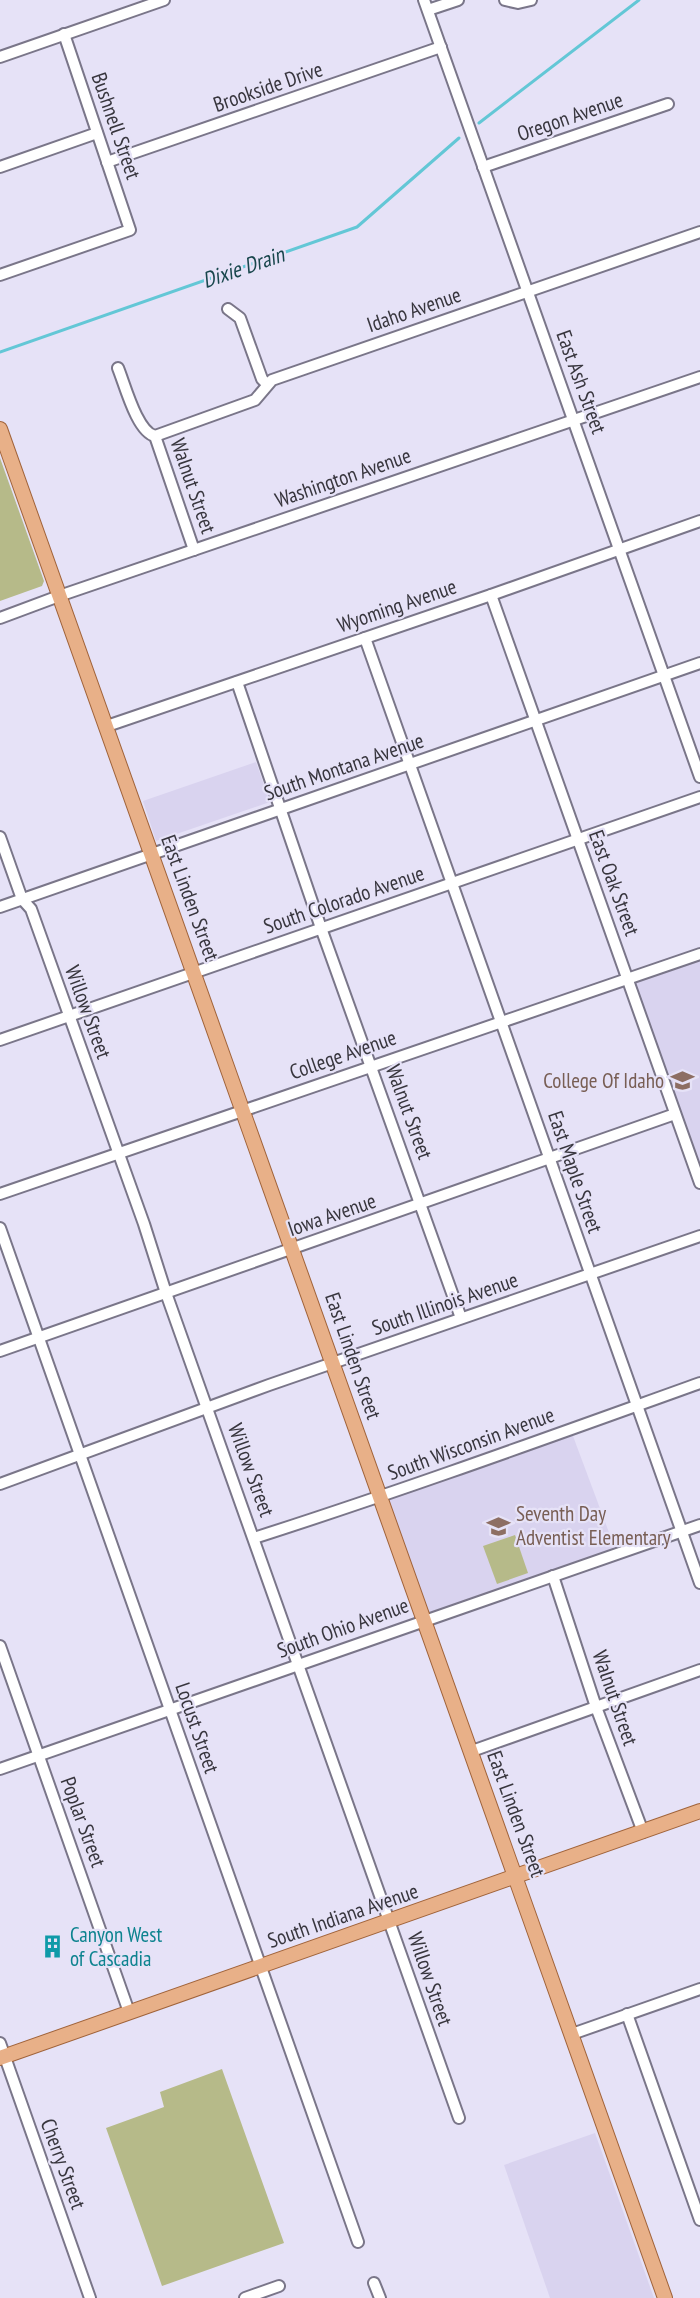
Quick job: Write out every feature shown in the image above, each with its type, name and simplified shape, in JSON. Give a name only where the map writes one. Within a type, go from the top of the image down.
[{"type":"main road","name":"East Linden Street","points":[[0,429],[665,2298]]},
{"type":"main road","name":"South Indiana Avenue","points":[[2,2057],[700,1811]]},
{"type":"street","points":[[0,57],[164,0]]},
{"type":"street","points":[[426,5],[458,0]]},
{"type":"street","points":[[505,0],[518,3],[531,0]]},
{"type":"street","name":"East Ash Street","points":[[426,5],[700,777]]},
{"type":"street","name":"Bushnell Street","points":[[0,275],[130,230],[64,34]]},
{"type":"street","name":"Brookside Drive","points":[[107,162],[441,48]]},
{"type":"street","name":"Oregon Avenue","points":[[483,167],[668,104]]},
{"type":"street","points":[[0,167],[98,133]]},
{"type":"street","name":"Idaho Avenue","points":[[152,435],[255,400],[272,380],[700,232]]},
{"type":"street","points":[[228,309],[240,318],[262,379],[267,384]]},
{"type":"street","name":"Walnut Street","points":[[118,368],[141,427],[152,435],[194,550]]},
{"type":"street","name":"Washington Avenue","points":[[0,618],[700,377]]},
{"type":"street","name":"Wyoming Avenue","points":[[107,726],[491,595],[700,520]]},
{"type":"street","name":"East Oak Street","points":[[491,595],[700,1183]]},
{"type":"street","name":"East Maple Street","points":[[365,638],[700,1583]]},
{"type":"street","name":"South Montana Avenue","points":[[0,907],[700,663]]},
{"type":"street","name":"Walnut Street","points":[[237,682],[321,928],[422,1204],[461,1318]]},
{"type":"street","name":"South Colorado Avenue","points":[[0,1040],[700,797]]},
{"type":"street","name":"Willow Street","points":[[0,837],[22,899],[31,909],[459,2118]]},
{"type":"street","name":"College Avenue","points":[[0,1194],[700,954]]},
{"type":"street","name":"Iowa Avenue","points":[[0,1351],[550,1160],[675,1114]]},
{"type":"street","name":"Locust Street","points":[[0,1228],[358,2242]]},
{"type":"street","name":"South Illinois Avenue","points":[[0,1484],[333,1363],[700,1236]]},
{"type":"street","name":"South Wisconsin Avenue","points":[[254,1538],[381,1497],[507,1450],[700,1383]]},
{"type":"street","name":"South Ohio Avenue","points":[[0,1769],[700,1525]]},
{"type":"street","name":"Walnut Street","points":[[553,1576],[596,1707],[643,1832]]},
{"type":"street","name":"Poplar Street","points":[[0,1646],[129,2012]]},
{"type":"street","points":[[472,1751],[700,1670]]},
{"type":"street","points":[[572,2034],[700,1989]]},
{"type":"street","points":[[627,2014],[700,2220]]},
{"type":"street","name":"Cherry Street","points":[[0,2043],[2,2057],[90,2298]]},
{"type":"street","points":[[374,2283],[380,2298]]},
{"type":"street","points":[[245,2298],[279,2286]]},
{"type":"shaded area","points":[[256,762],[270,802],[156,841],[143,801]]},
{"type":"shaded area","name":"College Of Idaho","points":[[700,954],[700,1183],[627,978]]},
{"type":"shaded area","name":"Seventh Day Adventist Elementary","points":[[570,1428],[617,1554],[424,1620],[381,1497]]},
{"type":"shaded area","points":[[595,2133],[654,2298],[550,2298],[504,2165]]},
{"type":"green space","points":[[0,458],[44,581],[42,586],[0,601]]},
{"type":"green space","points":[[515,1535],[528,1573],[497,1584],[483,1546]]},
{"type":"green space","points":[[222,2069],[284,2243],[162,2286],[106,2128],[164,2107],[160,2092]]},
{"type":"waterway","name":"Dixie Drain","points":[[479,123],[639,0]]},
{"type":"waterway","name":"Dixie Drain","points":[[0,352],[357,227],[459,138]]},
{"type":"place","name":"College Of Idaho","points":[[682,1081]]},
{"type":"place","name":"Seventh Day Adventist Elementary","points":[[498,1526]]},
{"type":"place","name":"Canyon West of Cascadia","points":[[52,1947]]}]
